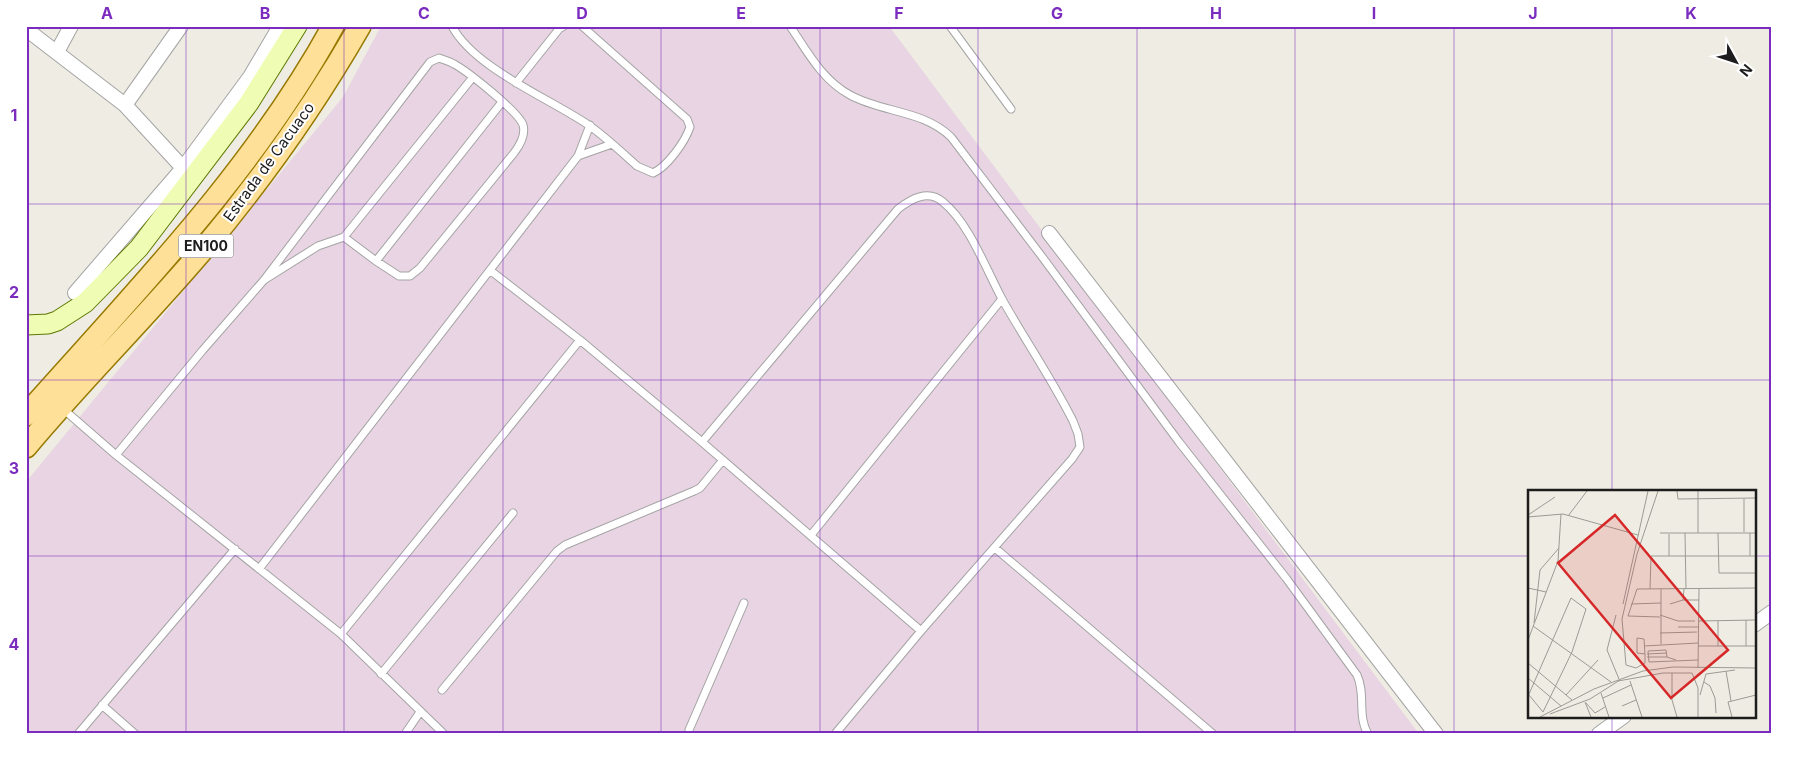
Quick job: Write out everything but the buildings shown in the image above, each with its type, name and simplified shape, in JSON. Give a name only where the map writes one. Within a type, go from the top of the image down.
[{"type":"main road","points":[[26,325],[56,321],[85,303],[139,248],[249,103],[297,26]]},
{"type":"main road","name":"Estrada de Cacuaco","points":[[26,415],[196,223],[243,165],[286,104],[333,26]]},
{"type":"main road","name":"Estrada de Cacuaco","points":[[26,447],[200,253],[233,212],[294,130],[360,26]]},
{"type":"street","points":[[57,52],[71,26]]},
{"type":"street","points":[[125,105],[181,26]]},
{"type":"street","points":[[75,294],[183,168],[250,78],[280,26]]},
{"type":"street","points":[[26,29],[125,105],[183,168]]},
{"type":"street","points":[[1049,233],[1436,734]]},
{"type":"street","points":[[1756,624],[1772,612]]},
{"type":"street","points":[[1599,734],[1621,718]]},
{"type":"lane","points":[[452,26],[458,39],[503,75],[548,99],[590,125],[637,166],[653,174],[662,169],[687,135],[690,127],[687,119],[582,26]]},
{"type":"lane","points":[[516,83],[559,29],[564,26]]},
{"type":"lane","points":[[790,26],[820,70],[834,84],[865,102],[923,118],[935,124],[951,137],[1179,442],[1286,578],[1357,675],[1360,682],[1362,718],[1368,734]]},
{"type":"lane","points":[[950,26],[1010,108]]},
{"type":"lane","points":[[116,455],[183,373],[264,280],[430,62],[439,58],[455,64],[502,102],[523,125],[524,134],[521,144],[420,268],[410,276],[399,276],[344,237]]},
{"type":"lane","points":[[264,280],[318,246],[344,237],[473,77]]},
{"type":"lane","points":[[376,261],[502,102]]},
{"type":"lane","points":[[258,569],[491,271],[578,156],[590,125]]},
{"type":"lane","points":[[578,156],[612,144]]},
{"type":"lane","points":[[702,442],[898,209],[912,199],[927,195],[942,201],[966,230],[1002,300],[1068,411],[1078,434],[1080,447],[1072,459],[996,548],[921,631],[835,734]]},
{"type":"lane","points":[[491,271],[580,340],[702,442],[921,631]]},
{"type":"lane","points":[[811,535],[1002,300]]},
{"type":"lane","points":[[341,634],[580,340]]},
{"type":"lane","points":[[60,407],[116,455],[341,634],[444,734]]},
{"type":"lane","points":[[442,690],[557,551],[565,545],[700,488],[723,460]]},
{"type":"lane","points":[[381,674],[513,513]]},
{"type":"lane","points":[[996,548],[1213,734]]},
{"type":"lane","points":[[78,734],[235,549]]},
{"type":"lane","points":[[688,733],[744,603]]},
{"type":"lane","points":[[102,705],[135,734]]},
{"type":"lane","points":[[405,734],[420,712]]},
{"type":"shaded area","points":[[381,26],[889,26],[1419,734],[26,734],[26,482],[343,97]]}]
